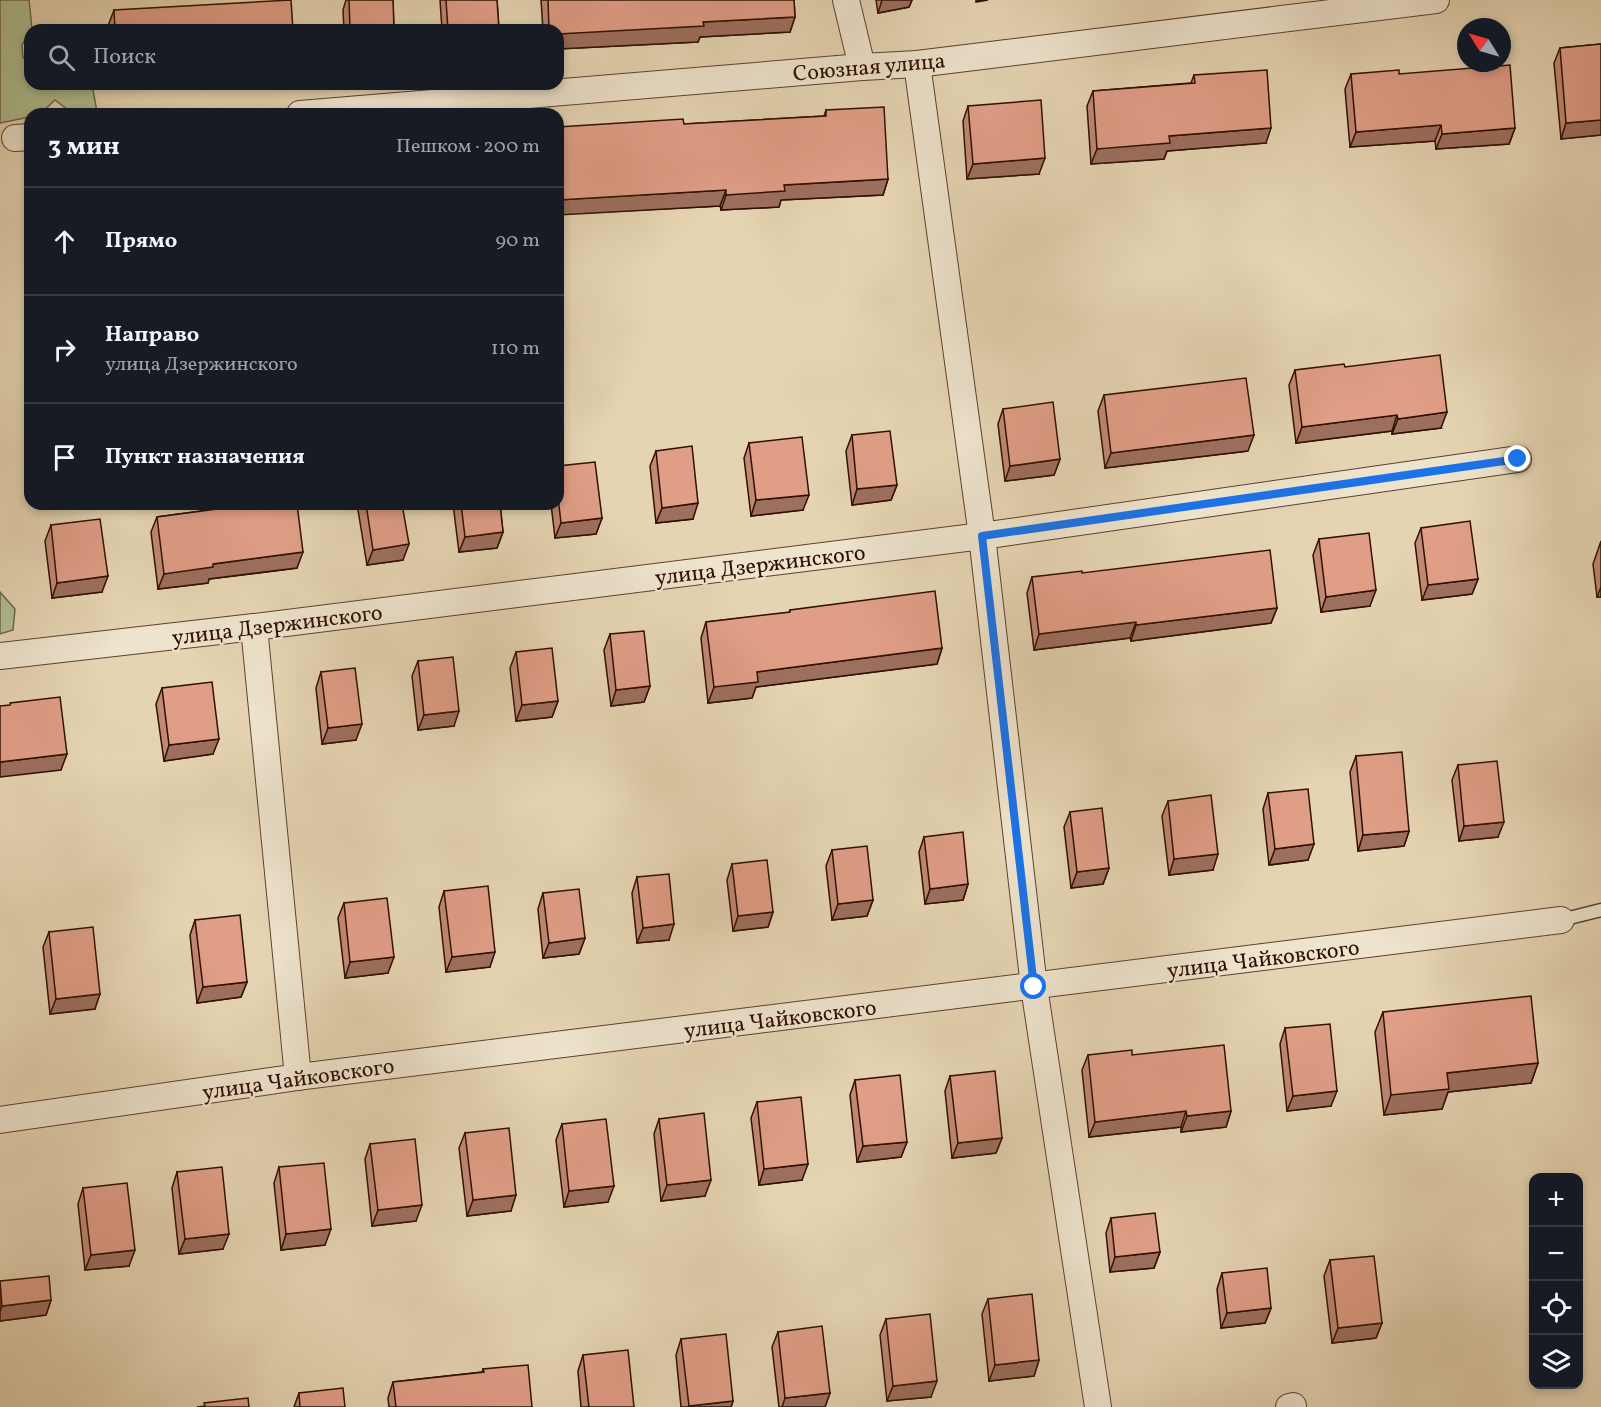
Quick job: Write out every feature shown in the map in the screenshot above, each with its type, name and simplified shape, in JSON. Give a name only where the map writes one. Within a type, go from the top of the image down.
[{"type":"street","points":[[846,0],[862,67]]},
{"type":"street","name":"Союзная улица","points":[[372,108],[917,64],[1436,0]]},
{"type":"street","points":[[917,64],[982,536],[1034,987],[1098,1407]]},
{"type":"street","name":"улица Дзержинского","points":[[0,656],[254,627],[982,536],[1518,459]]},
{"type":"street","points":[[254,627],[298,1077]]},
{"type":"street","name":"улица Чайковского","points":[[0,1120],[298,1077],[1562,920]]},
{"type":"lane","points":[[1562,920],[1601,910]]},
{"type":"green space","points":[[0,0],[29,0],[32,24],[24,24],[22,45],[24,90],[93,90],[96,108],[65,108],[55,100],[46,108],[24,108],[24,118],[0,123]]},
{"type":"green space","points":[[0,592],[15,609],[13,630],[0,634]]},
{"type":"building","points":[[291,0],[293,24],[115,24],[114,10]]},
{"type":"building","points":[[349,0],[393,0],[394,24],[350,24]]},
{"type":"building","points":[[446,0],[497,0],[499,24],[448,24]]},
{"type":"building","points":[[548,0],[794,0],[795,17],[703,22],[704,26],[564,34],[564,24],[549,24]]},
{"type":"building","points":[[1601,44],[1601,120],[1566,123],[1560,48]]},
{"type":"building","points":[[1457,69],[1457,72],[1511,72],[1515,128],[1442,134],[1441,125],[1356,132],[1351,74],[1399,70],[1399,74]]},
{"type":"building","points":[[1267,70],[1271,128],[1169,136],[1170,143],[1097,149],[1093,91],[1195,83],[1194,75]]},
{"type":"building","points":[[1041,100],[1045,158],[973,164],[968,106]]},
{"type":"building","points":[[884,107],[888,179],[784,185],[785,191],[726,195],[726,190],[564,200],[564,127],[683,119],[684,124],[826,116],[826,110]]},
{"type":"building","points":[[1440,355],[1447,412],[1398,419],[1397,415],[1302,427],[1295,370],[1344,364],[1345,367]]},
{"type":"building","points":[[1246,378],[1254,435],[1111,453],[1104,395]]},
{"type":"building","points":[[1053,402],[1060,459],[1010,466],[1003,409]]},
{"type":"building","points":[[890,431],[897,485],[857,489],[852,435]]},
{"type":"building","points":[[802,437],[809,495],[756,500],[749,443]]},
{"type":"building","points":[[692,446],[698,503],[662,508],[656,451]]},
{"type":"building","points":[[595,462],[602,518],[561,523],[560,510],[564,510],[564,465]]},
{"type":"building","points":[[210,510],[298,510],[303,552],[213,564],[213,567],[164,574],[157,517]]},
{"type":"building","points":[[367,510],[403,510],[409,544],[373,550]]},
{"type":"building","points":[[462,510],[501,510],[503,532],[465,537]]},
{"type":"building","points":[[100,519],[108,576],[57,583],[51,525]]},
{"type":"building","points":[[1470,521],[1478,579],[1428,585],[1421,528]]},
{"type":"building","points":[[1369,533],[1376,590],[1326,597],[1319,539]]},
{"type":"building","points":[[1270,550],[1277,608],[1039,634],[1032,577]]},
{"type":"building","points":[[935,591],[942,648],[757,672],[758,682],[714,687],[706,622]]},
{"type":"building","points":[[644,631],[650,686],[616,690],[610,634]]},
{"type":"building","points":[[552,648],[558,701],[522,705],[516,652]]},
{"type":"building","points":[[453,657],[459,711],[424,715],[418,661]]},
{"type":"building","points":[[355,668],[362,724],[328,728],[321,672]]},
{"type":"building","points":[[212,682],[219,739],[169,745],[162,688]]},
{"type":"building","points":[[60,697],[67,754],[0,762],[0,706]]},
{"type":"building","points":[[1402,752],[1409,831],[1363,835],[1356,756]]},
{"type":"building","points":[[1497,761],[1504,822],[1464,826],[1458,765]]},
{"type":"building","points":[[1308,789],[1314,844],[1275,849],[1268,793]]},
{"type":"building","points":[[1211,795],[1218,854],[1174,859],[1168,801]]},
{"type":"building","points":[[1102,808],[1109,868],[1077,872],[1070,812]]},
{"type":"building","points":[[963,832],[968,884],[930,889],[924,837]]},
{"type":"building","points":[[867,846],[873,900],[838,904],[832,850]]},
{"type":"building","points":[[767,860],[773,912],[738,916],[732,864]]},
{"type":"building","points":[[669,874],[674,924],[643,928],[637,877]]},
{"type":"building","points":[[488,886],[495,952],[452,957],[444,891]]},
{"type":"building","points":[[579,889],[585,938],[549,943],[543,893]]},
{"type":"building","points":[[387,898],[394,957],[350,962],[344,903]]},
{"type":"building","points":[[240,915],[247,982],[203,987],[195,920]]},
{"type":"building","points":[[93,927],[100,994],[56,999],[49,932]]},
{"type":"building","points":[[1531,996],[1538,1063],[1447,1073],[1449,1089],[1391,1095],[1383,1012]]},
{"type":"building","points":[[1330,1024],[1337,1091],[1293,1096],[1285,1028]]},
{"type":"building","points":[[1224,1045],[1231,1111],[1187,1116],[1186,1111],[1095,1122],[1088,1055],[1132,1050],[1132,1055]]},
{"type":"building","points":[[995,1071],[1002,1138],[958,1143],[950,1076]]},
{"type":"building","points":[[900,1075],[907,1142],[863,1146],[855,1080]]},
{"type":"building","points":[[801,1097],[808,1164],[764,1169],[757,1102]]},
{"type":"building","points":[[704,1113],[711,1180],[667,1185],[659,1119]]},
{"type":"building","points":[[606,1119],[614,1186],[569,1191],[562,1124]]},
{"type":"building","points":[[509,1128],[516,1195],[473,1200],[465,1133]]},
{"type":"building","points":[[415,1139],[422,1205],[378,1210],[370,1144]]},
{"type":"building","points":[[324,1163],[331,1229],[286,1234],[279,1167]]},
{"type":"building","points":[[222,1167],[229,1234],[185,1239],[177,1172]]},
{"type":"building","points":[[127,1183],[135,1250],[91,1255],[83,1188]]},
{"type":"building","points":[[1155,1213],[1160,1252],[1115,1257],[1111,1218]]},
{"type":"building","points":[[1374,1256],[1382,1323],[1338,1328],[1330,1260]]},
{"type":"building","points":[[1267,1268],[1271,1308],[1227,1313],[1222,1273]]},
{"type":"building","points":[[49,1276],[51,1300],[2,1306],[0,1281]]},
{"type":"building","points":[[1032,1294],[1039,1360],[995,1365],[988,1299]]},
{"type":"building","points":[[930,1314],[937,1381],[893,1386],[886,1319]]},
{"type":"building","points":[[822,1326],[830,1393],[785,1398],[778,1332]]},
{"type":"building","points":[[726,1334],[733,1401],[689,1406],[681,1339]]},
{"type":"building","points":[[628,1350],[634,1407],[589,1407],[583,1355]]},
{"type":"building","points":[[528,1365],[532,1407],[396,1407],[393,1382]]},
{"type":"building","points":[[343,1388],[345,1407],[300,1407],[299,1393]]},
{"type":"building","points":[[248,1398],[249,1407],[197,1407],[205,1406],[204,1403]]},
{"type":"route","points":[[1034,987],[982,536],[1518,459]]}]
